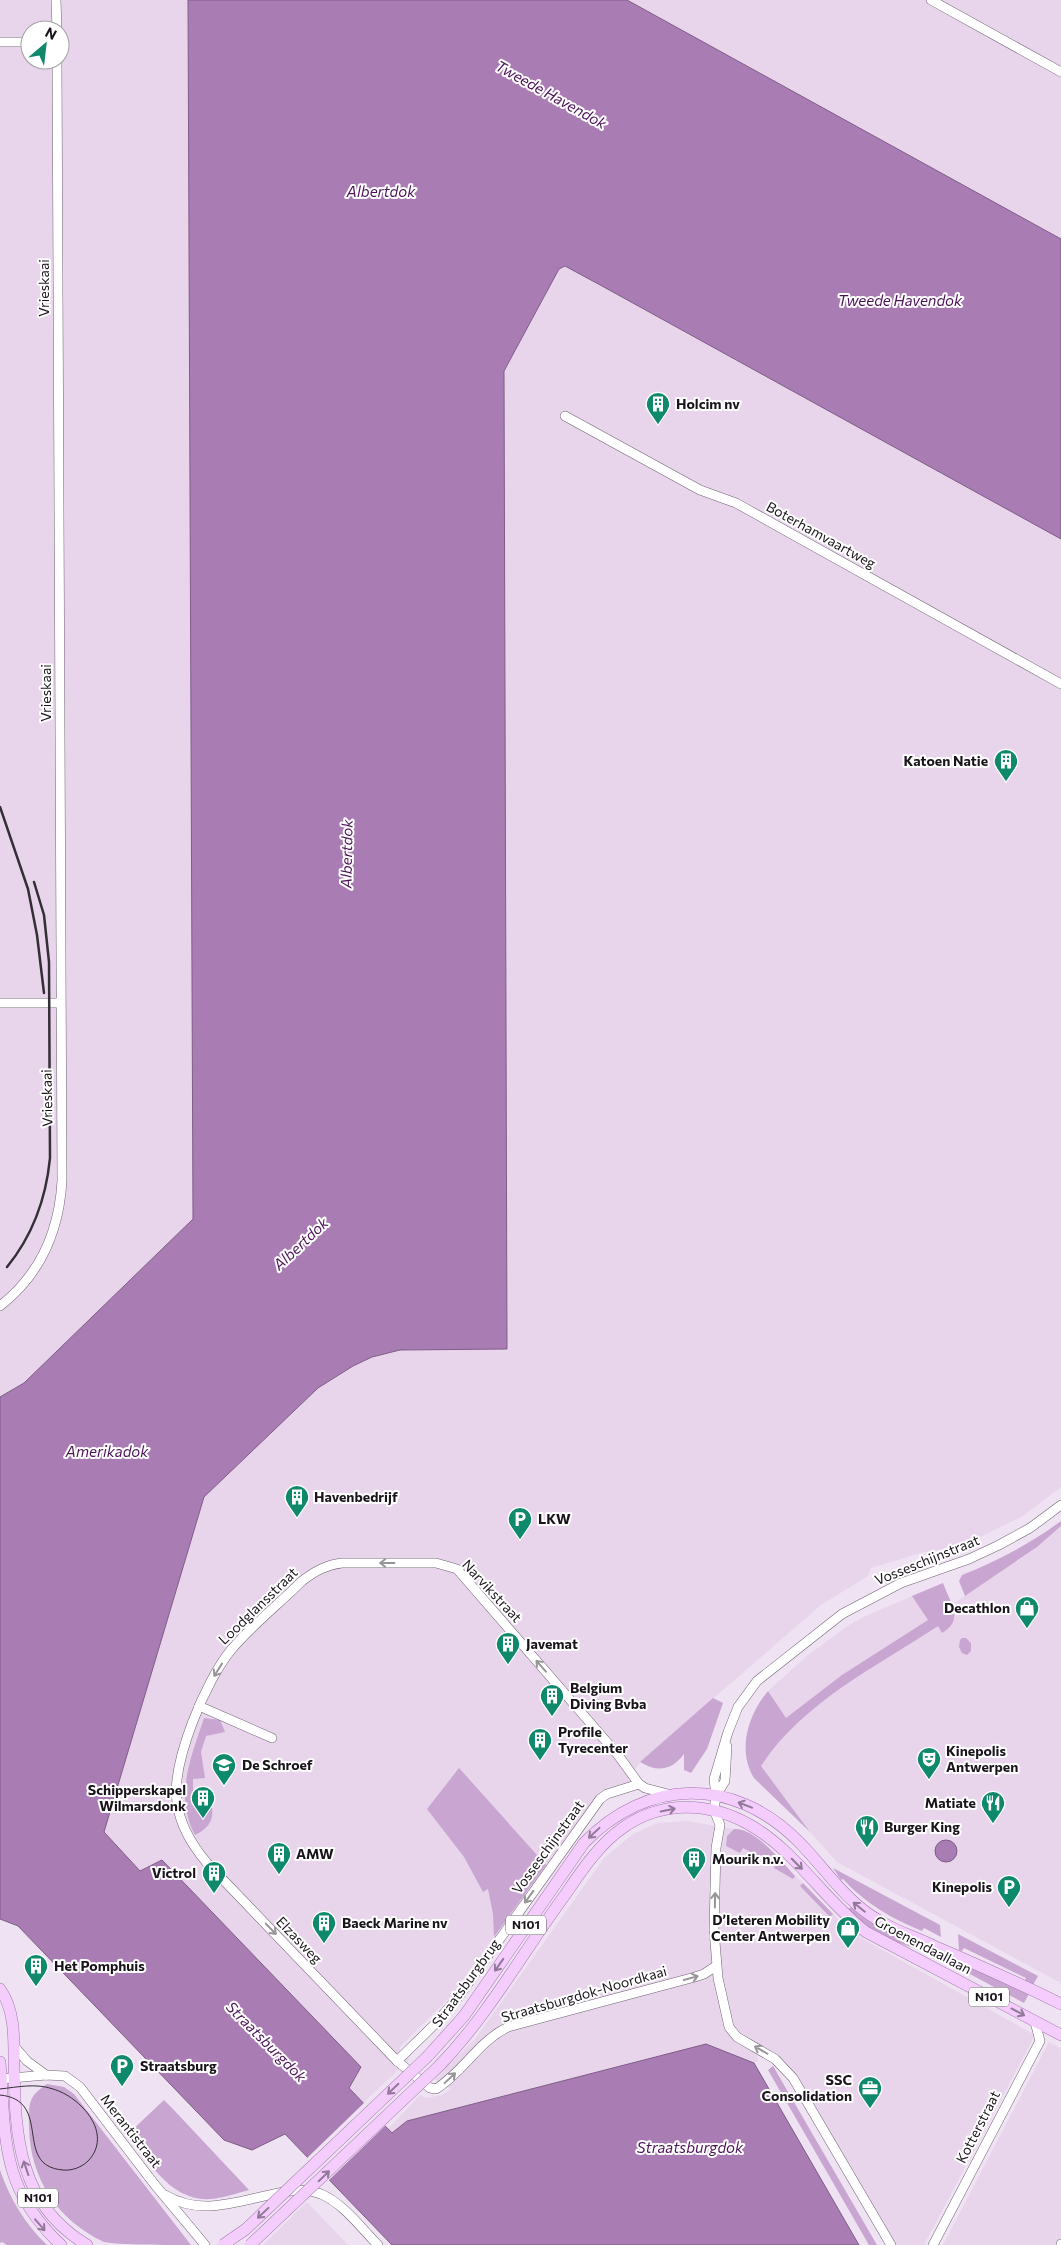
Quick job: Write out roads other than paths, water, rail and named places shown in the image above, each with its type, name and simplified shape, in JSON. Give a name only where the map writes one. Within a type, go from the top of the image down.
[{"type":"main road","name":"Straatsburgbrug","points":[[224,2245],[246,2229],[287,2191],[452,2031],[584,1844],[596,1831],[634,1806],[668,1794],[690,1793],[716,1796]]},
{"type":"main road","name":"Groenendaallaan","points":[[716,1796],[752,1808],[786,1829],[854,1903],[880,1921],[1061,2004]]},
{"type":"main road","name":"N101","points":[[250,2245],[459,2046],[477,2024],[552,1912],[600,1849],[625,1827],[647,1816],[681,1807],[714,1810]]},
{"type":"main road","name":"Groenendaallaan","points":[[714,1810],[749,1824],[771,1839],[844,1913],[866,1932],[1061,2036]]},
{"type":"main road","name":"N101","points":[[0,1988],[10,2011],[20,2150],[32,2187],[56,2222],[87,2245]]},
{"type":"main road","name":"N101","points":[[0,2062],[4,2138],[9,2169],[29,2210],[47,2233],[61,2245]]},
{"type":"street","points":[[56,0],[56,20]]},
{"type":"street","points":[[931,0],[1061,72]]},
{"type":"street","points":[[0,42],[20,42]]},
{"type":"street","name":"Vrieskaai","points":[[0,1306],[29,1278],[42,1259],[53,1234],[60,1208],[62,1181],[57,70]]},
{"type":"street","name":"Boterhamvaartweg","points":[[565,416],[700,490],[736,503],[1061,684]]},
{"type":"street","points":[[0,1003],[60,1003]]},
{"type":"street","name":"Vosseschijnstraat","points":[[891,2245],[793,2078],[775,2059],[737,2037],[729,2028],[716,1966],[714,1930],[716,1857],[720,1825],[714,1810],[716,1796],[725,1781],[728,1732],[738,1707],[757,1682],[842,1614],[901,1583],[989,1550],[1030,1528],[1061,1505]]},
{"type":"street","name":"Loodglansstraat","points":[[187,1834],[176,1802],[180,1764],[199,1706],[219,1667],[232,1649],[302,1581],[328,1565],[342,1563],[436,1563]]},
{"type":"street","name":"Narvikstraat","points":[[436,1563],[456,1569],[470,1583],[623,1761],[639,1784]]},
{"type":"street","points":[[199,1706],[272,1738]]},
{"type":"street","points":[[639,1784],[645,1788],[668,1794]]},
{"type":"street","name":"Vosseschijnstraat","points":[[397,2061],[449,2009],[600,1799],[607,1794],[639,1784]]},
{"type":"street","name":"Elzasweg","points":[[187,1834],[207,1863],[397,2061]]},
{"type":"street","name":"Straatsburgdok-Noordkaai","points":[[397,2061],[417,2079],[430,2088],[436,2089],[445,2083],[490,2038],[508,2027],[694,1977],[704,1974],[716,1966]]},
{"type":"street","name":"Kotterstraat","points":[[933,2245],[1040,2041],[1035,2022]]},
{"type":"street","points":[[14,2046],[27,2061],[46,2075]]},
{"type":"street","name":"Merantistraat","points":[[0,2079],[46,2075],[66,2076],[80,2087],[205,2245]]},
{"type":"street","points":[[162,2193],[189,2205],[209,2208],[291,2191],[311,2191],[333,2200],[378,2245]]},
{"type":"water","points":[[188,0],[627,0],[1061,239],[1061,539],[565,266],[559,269],[504,371],[507,1349],[400,1350],[372,1357],[353,1366],[318,1388],[204,1497],[104,1832],[140,1871],[162,1860],[361,2067],[349,2088],[392,2133],[407,2121],[706,2044],[754,2063],[859,2245],[392,2245],[285,2134],[252,2150],[224,2140],[18,1926],[0,1919],[0,1397],[24,1383],[193,1219]]},
{"type":"water","points":[[946,1840],[954,1843],[957,1851],[954,1859],[946,1862],[938,1859],[935,1851],[938,1843]]},
{"type":"tram line","points":[[0,2089],[27,2086],[47,2087],[64,2093],[74,2100],[91,2118],[96,2128],[95,2150],[88,2161],[70,2170],[48,2166],[39,2157],[30,2120],[25,2108],[16,2099],[0,2095]]},
{"type":"railway","points":[[0,807],[28,889],[37,935],[44,993]]},
{"type":"railway","points":[[7,1267],[24,1242],[37,1216],[45,1188],[50,1158],[49,962],[44,915],[34,882]]},
{"type":"place","name":"Holcim nv","points":[[658,425]]},
{"type":"place","name":"Katoen Natie","points":[[1006,782]]},
{"type":"place","name":"Havenbedrijf","points":[[297,1518]]},
{"type":"place","name":"LKW","points":[[520,1540]]},
{"type":"place","name":"Decathlon","points":[[1027,1629]]},
{"type":"place","name":"Javemat","points":[[508,1665]]},
{"type":"place","name":"Belgium Diving Bvba","points":[[552,1717]]},
{"type":"place","name":"Profile Tyrecenter","points":[[540,1761]]},
{"type":"place","name":"Kinepolis Antwerpen","points":[[929,1780]]},
{"type":"place","name":"De Schroef","points":[[224,1786]]},
{"type":"place","name":"Schipperskapel Wilmarsdonk","points":[[203,1819]]},
{"type":"place","name":"Matiate","points":[[993,1824]]},
{"type":"place","name":"Burger King","points":[[867,1848]]},
{"type":"place","name":"AMW","points":[[279,1875]]},
{"type":"place","name":"Mourik n.v.","points":[[694,1880]]},
{"type":"place","name":"Victrol","points":[[214,1894]]},
{"type":"place","name":"Kinepolis","points":[[1009,1908]]},
{"type":"place","name":"Baeck Marine nv","points":[[324,1944]]},
{"type":"place","name":"D’Ieteren Mobility Center Antwerpen","points":[[848,1949]]},
{"type":"place","name":"Het Pomphuis","points":[[36,1987]]},
{"type":"place","name":"Straatsburg","points":[[122,2087]]},
{"type":"place","name":"SSC Consolidation","points":[[870,2109]]},
{"type":"water label","name":"Tweede Havendok","points":[[551,95]]},
{"type":"water label","name":"Albertdok","points":[[381,192]]},
{"type":"water label","name":"Tweede Havendok","points":[[900,301]]},
{"type":"water label","name":"Albertdok","points":[[347,854]]},
{"type":"water label","name":"Albertdok","points":[[301,1244]]},
{"type":"water label","name":"Amerikadok","points":[[107,1452]]},
{"type":"water label","name":"Straatsburgdok","points":[[266,2042]]},
{"type":"water label","name":"Straatsburgdok","points":[[690,2148]]}]
